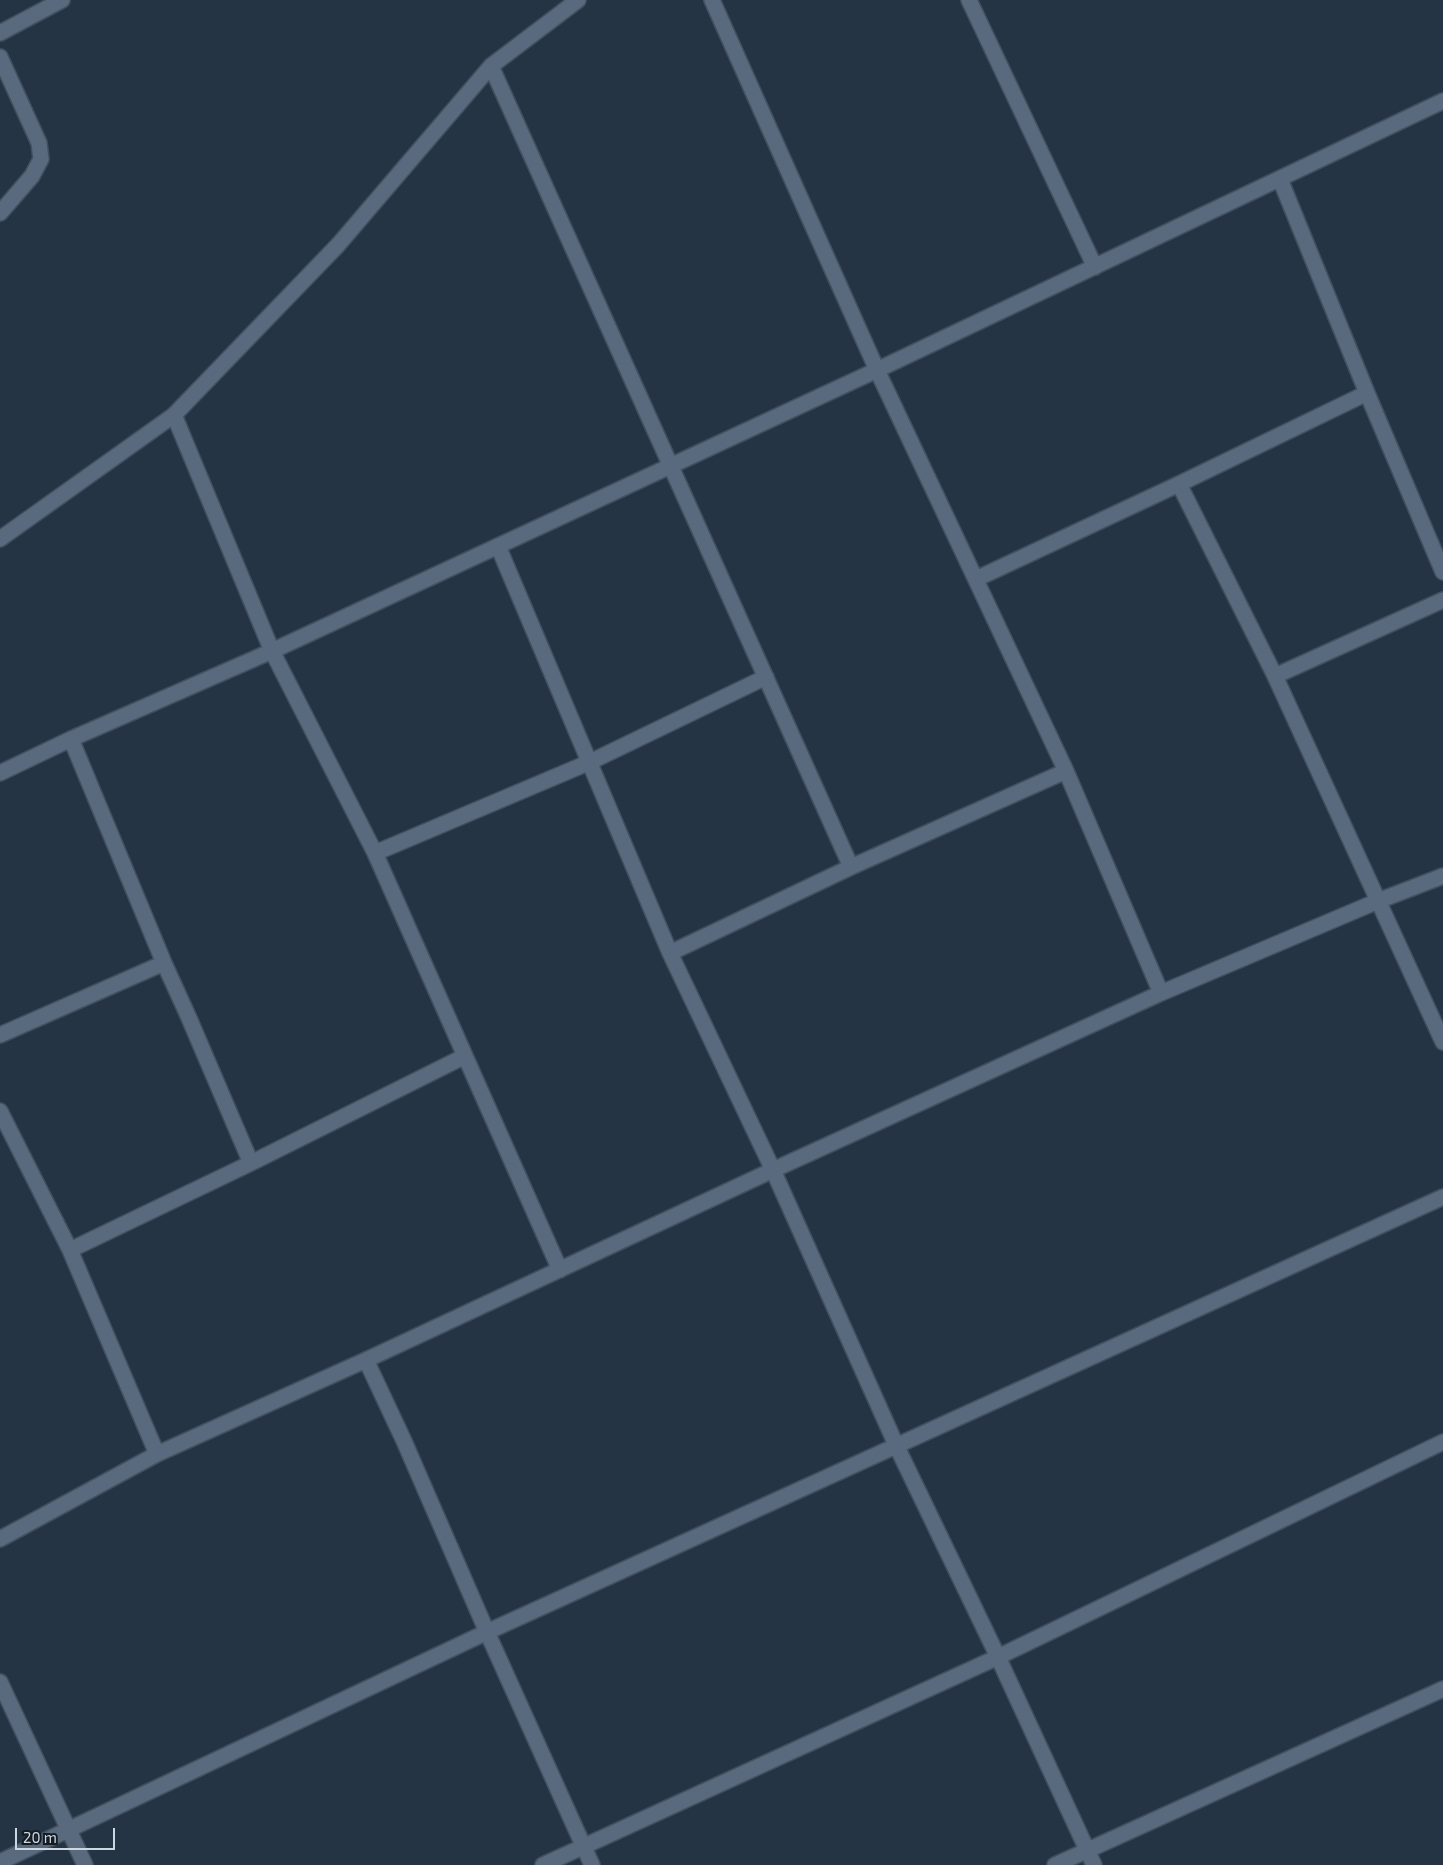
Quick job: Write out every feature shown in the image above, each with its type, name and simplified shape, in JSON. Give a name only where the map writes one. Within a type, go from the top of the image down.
[{"type":"street","points":[[0,33],[62,0]]},
{"type":"street","points":[[0,539],[174,415],[338,245],[491,66],[578,0]]},
{"type":"street","points":[[712,0],[877,370],[1066,771],[1161,993]]},
{"type":"street","points":[[969,0],[1095,267]]},
{"type":"street","points":[[0,57],[39,142],[41,159],[32,176],[0,213]]},
{"type":"street","points":[[491,66],[851,866]]},
{"type":"street","points":[[0,773],[71,739],[272,651],[671,466],[1443,101]]},
{"type":"street","points":[[1280,179],[1367,393],[1443,572]]},
{"type":"street","points":[[976,579],[1367,393]]},
{"type":"street","points":[[174,415],[272,651],[375,853],[560,1270]]},
{"type":"street","points":[[1179,484],[1275,676],[1443,1042]]},
{"type":"street","points":[[498,546],[670,953],[773,1170],[897,1447],[998,1657],[1094,1865]]},
{"type":"street","points":[[1275,676],[1443,600]]},
{"type":"street","points":[[375,853],[590,762],[766,677]]},
{"type":"street","points":[[71,739],[164,963],[251,1163]]},
{"type":"street","points":[[670,953],[851,866],[1066,771]]},
{"type":"street","points":[[0,1539],[157,1454],[366,1360],[773,1170],[1161,993],[1378,901],[1443,876]]},
{"type":"street","points":[[0,1035],[164,963]]},
{"type":"street","points":[[70,1250],[251,1163],[465,1056]]},
{"type":"street","points":[[0,1110],[70,1250],[157,1454]]},
{"type":"street","points":[[0,1862],[487,1632],[1443,1197]]},
{"type":"street","points":[[366,1360],[404,1441],[487,1632],[592,1865]]},
{"type":"street","points":[[543,1865],[998,1657],[1443,1442]]},
{"type":"street","points":[[0,1682],[85,1865]]},
{"type":"street","points":[[1055,1865],[1443,1689]]}]
